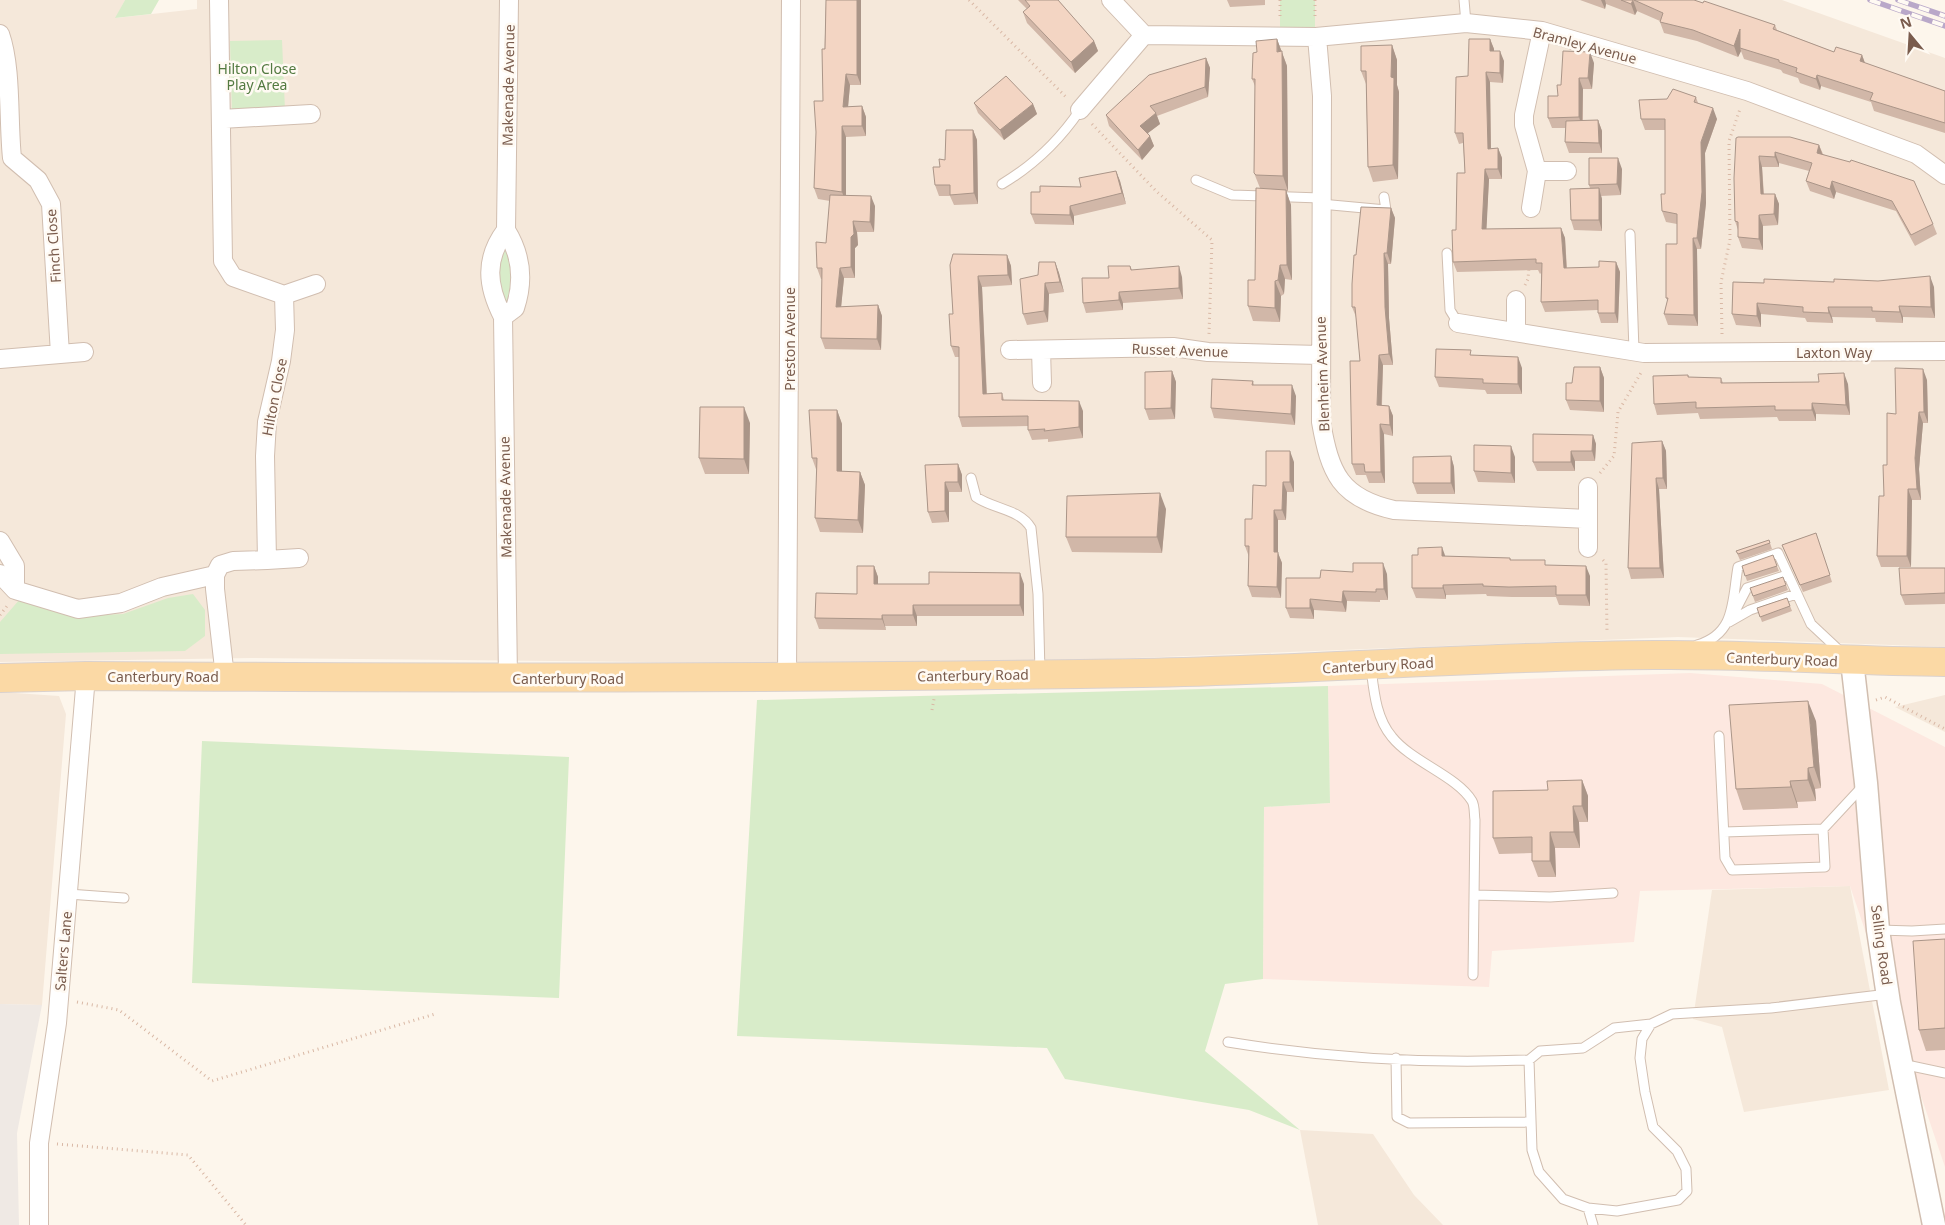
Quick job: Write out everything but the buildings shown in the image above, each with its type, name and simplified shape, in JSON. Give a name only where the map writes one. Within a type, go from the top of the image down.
[{"type":"main road","name":"Canterbury Road","points":[[0,678],[86,676],[787,678],[1246,671],[1662,655],[1945,662]]},
{"type":"street","points":[[219,0],[223,261],[233,277],[284,295],[316,284]]},
{"type":"street","name":"Makenade Avenue","points":[[508,678],[503,317],[494,301],[490,283],[491,264],[495,248],[506,230],[509,0]]},
{"type":"street","name":"Preston Avenue","points":[[787,678],[791,0]]},
{"type":"street","points":[[1080,110],[1144,35],[1111,0]]},
{"type":"street","name":"Bramley Avenue","points":[[1144,35],[1317,37],[1466,23],[1542,31],[1747,91],[1916,154],[1945,174]]},
{"type":"street","points":[[1530,208],[1537,171],[1524,120],[1542,31]]},
{"type":"street","name":"Finch Close","points":[[0,34],[7,76],[8,126],[12,158],[38,180],[51,204],[60,354]]},
{"type":"street","name":"Blenheim Avenue","points":[[1317,37],[1322,96],[1320,201],[1321,422],[1326,451],[1333,472],[1352,494],[1370,505],[1394,510],[1588,520]]},
{"type":"street","points":[[220,119],[311,114]]},
{"type":"street","points":[[1537,171],[1567,171]]},
{"type":"street","name":"Makenade Avenue","points":[[503,317],[515,308],[520,277],[514,243],[506,230]]},
{"type":"street","name":"Hilton Close","points":[[266,560],[264,465],[266,422],[282,361],[286,330],[284,295]]},
{"type":"street","points":[[1516,300],[1516,332]]},
{"type":"street","name":"Laxton Way","points":[[1458,323],[1639,352],[1945,351]]},
{"type":"street","name":"Russet Avenue","points":[[1010,350],[1174,347],[1208,352],[1320,355]]},
{"type":"street","points":[[1041,350],[1042,383]]},
{"type":"street","points":[[0,359],[84,352]]},
{"type":"street","points":[[1588,487],[1588,548]]},
{"type":"street","points":[[0,541],[15,566],[15,590]]},
{"type":"street","points":[[225,677],[217,611],[215,575],[220,566],[233,561],[299,558]]},
{"type":"street","points":[[0,574],[15,590],[78,609],[121,603],[162,586],[215,575]]},
{"type":"street","name":"Selling Road","points":[[1852,661],[1866,783],[1878,930],[1888,994],[1934,1225]]},
{"type":"street","name":"Salters Lane","points":[[39,1225],[39,1142],[59,1002],[86,676]]},
{"type":"lane","points":[[1464,0],[1466,23]]},
{"type":"lane","points":[[1002,184],[1033,163],[1057,141],[1080,110]]},
{"type":"lane","points":[[1196,180],[1232,195],[1320,201],[1386,210],[1384,197]]},
{"type":"lane","points":[[1630,234],[1639,352]]},
{"type":"lane","points":[[1447,253],[1450,310],[1458,323]]},
{"type":"lane","points":[[971,478],[976,497],[993,507],[1010,511],[1027,522],[1031,528],[1038,594],[1040,674]]},
{"type":"lane","points":[[1729,622],[1738,567],[1778,553],[1814,629],[1852,661]]},
{"type":"lane","points":[[1662,655],[1706,642],[1724,630],[1747,588],[1788,575]]},
{"type":"lane","points":[[1729,622],[1750,610],[1796,594]]},
{"type":"lane","points":[[1370,666],[1376,705],[1391,737],[1419,762],[1456,785],[1473,802],[1475,820],[1473,975]]},
{"type":"lane","points":[[1719,736],[1725,858],[1732,870],[1824,867],[1823,829],[1866,783]]},
{"type":"lane","points":[[1724,832],[1823,829]]},
{"type":"lane","points":[[1474,895],[1550,897],[1613,892]]},
{"type":"lane","points":[[68,894],[124,898]]},
{"type":"lane","points":[[1878,930],[1912,931],[1945,929]]},
{"type":"lane","points":[[1228,1042],[1273,1049],[1396,1058],[1529,1060],[1540,1051],[1583,1048],[1614,1028],[1651,1024],[1672,1014],[1771,1008],[1888,994]]},
{"type":"lane","points":[[1529,1060],[1532,1150],[1540,1172],[1563,1199],[1588,1208],[1617,1211],[1678,1200],[1687,1191],[1686,1169],[1677,1151],[1653,1127],[1645,1092],[1640,1058],[1642,1039],[1651,1024]]},
{"type":"lane","points":[[1396,1058],[1397,1117],[1409,1123],[1531,1122]]},
{"type":"lane","points":[[1902,1064],[1945,1073]]},
{"type":"lane","points":[[1588,1208],[1593,1225]]},
{"type":"path","points":[[969,0],[1080,110],[1156,191],[1212,240],[1208,352]]},
{"type":"path","points":[[1723,352],[1721,282],[1730,240],[1728,141],[1747,91]]},
{"type":"path","points":[[1516,300],[1528,279],[1529,262]]},
{"type":"path","points":[[1588,487],[1614,456],[1618,412],[1642,373],[1639,352]]},
{"type":"path","points":[[1588,548],[1606,563],[1607,656]]},
{"type":"path","points":[[1857,708],[1885,697],[1945,729]]},
{"type":"path","points":[[59,1002],[78,1002],[119,1010],[212,1081],[435,1014]]},
{"type":"path","points":[[39,1142],[188,1155],[246,1225]]},
{"type":"shaded area","points":[[0,0],[125,0],[116,18],[197,9],[197,0],[1782,0],[1945,58],[1945,647],[1678,637],[951,665],[251,658],[0,662]]},
{"type":"shaded area","points":[[1690,673],[1822,684],[1945,747],[1945,1167],[1850,886],[1640,891],[1634,942],[1492,951],[1489,987],[1263,979],[1264,807],[1330,803],[1328,686]]},
{"type":"shaded area","points":[[0,692],[59,696],[66,714],[42,1005],[0,1004]]},
{"type":"shaded area","points":[[1945,695],[1945,732],[1895,707]]},
{"type":"shaded area","points":[[1850,886],[1889,1090],[1744,1112],[1722,1027],[1693,1019],[1712,890]]},
{"type":"shaded area","points":[[0,1004],[42,1005],[17,1133],[19,1225],[0,1225]]},
{"type":"shaded area","points":[[1300,1130],[1373,1134],[1414,1195],[1443,1225],[1318,1225]]},
{"type":"green space","points":[[125,0],[159,0],[151,14],[115,18]]},
{"type":"green space","points":[[1280,0],[1315,0],[1315,29],[1280,29]]},
{"type":"green space","name":"Hilton Close Play Area","points":[[282,40],[285,110],[232,114],[230,41]]},
{"type":"green space","points":[[501,237],[520,277],[503,317],[491,264]]},
{"type":"green space","points":[[193,594],[205,610],[205,636],[185,651],[0,654],[0,622],[20,599],[48,610],[76,616],[123,614],[168,598]]},
{"type":"green space","points":[[1328,686],[1330,803],[1264,807],[1263,979],[1225,984],[1205,1051],[1300,1130],[1249,1110],[1065,1079],[1047,1048],[737,1036],[757,700]]},
{"type":"green space","points":[[202,741],[569,757],[559,998],[192,983]]},
{"type":"railway","points":[[1870,0],[1945,26]]},
{"type":"railway","points":[[1898,0],[1945,16]]}]
